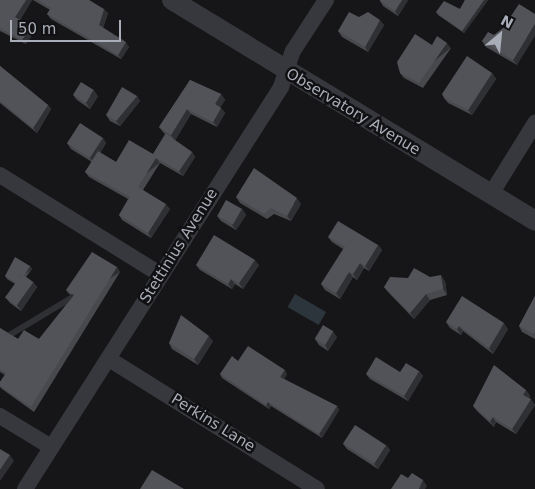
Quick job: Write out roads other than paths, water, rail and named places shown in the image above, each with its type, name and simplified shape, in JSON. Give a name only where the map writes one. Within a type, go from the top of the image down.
[{"type":"street","name":"Observatory Avenue","points":[[172,0],[535,222]]},
{"type":"street","name":"Stettinius Avenue","points":[[25,489],[109,359],[287,72],[293,52],[326,0]]},
{"type":"street","points":[[491,194],[535,123]]},
{"type":"street","points":[[0,175],[161,275]]},
{"type":"street","name":"Perkins Lane","points":[[109,359],[317,489]]},
{"type":"street","points":[[0,416],[51,447]]}]
